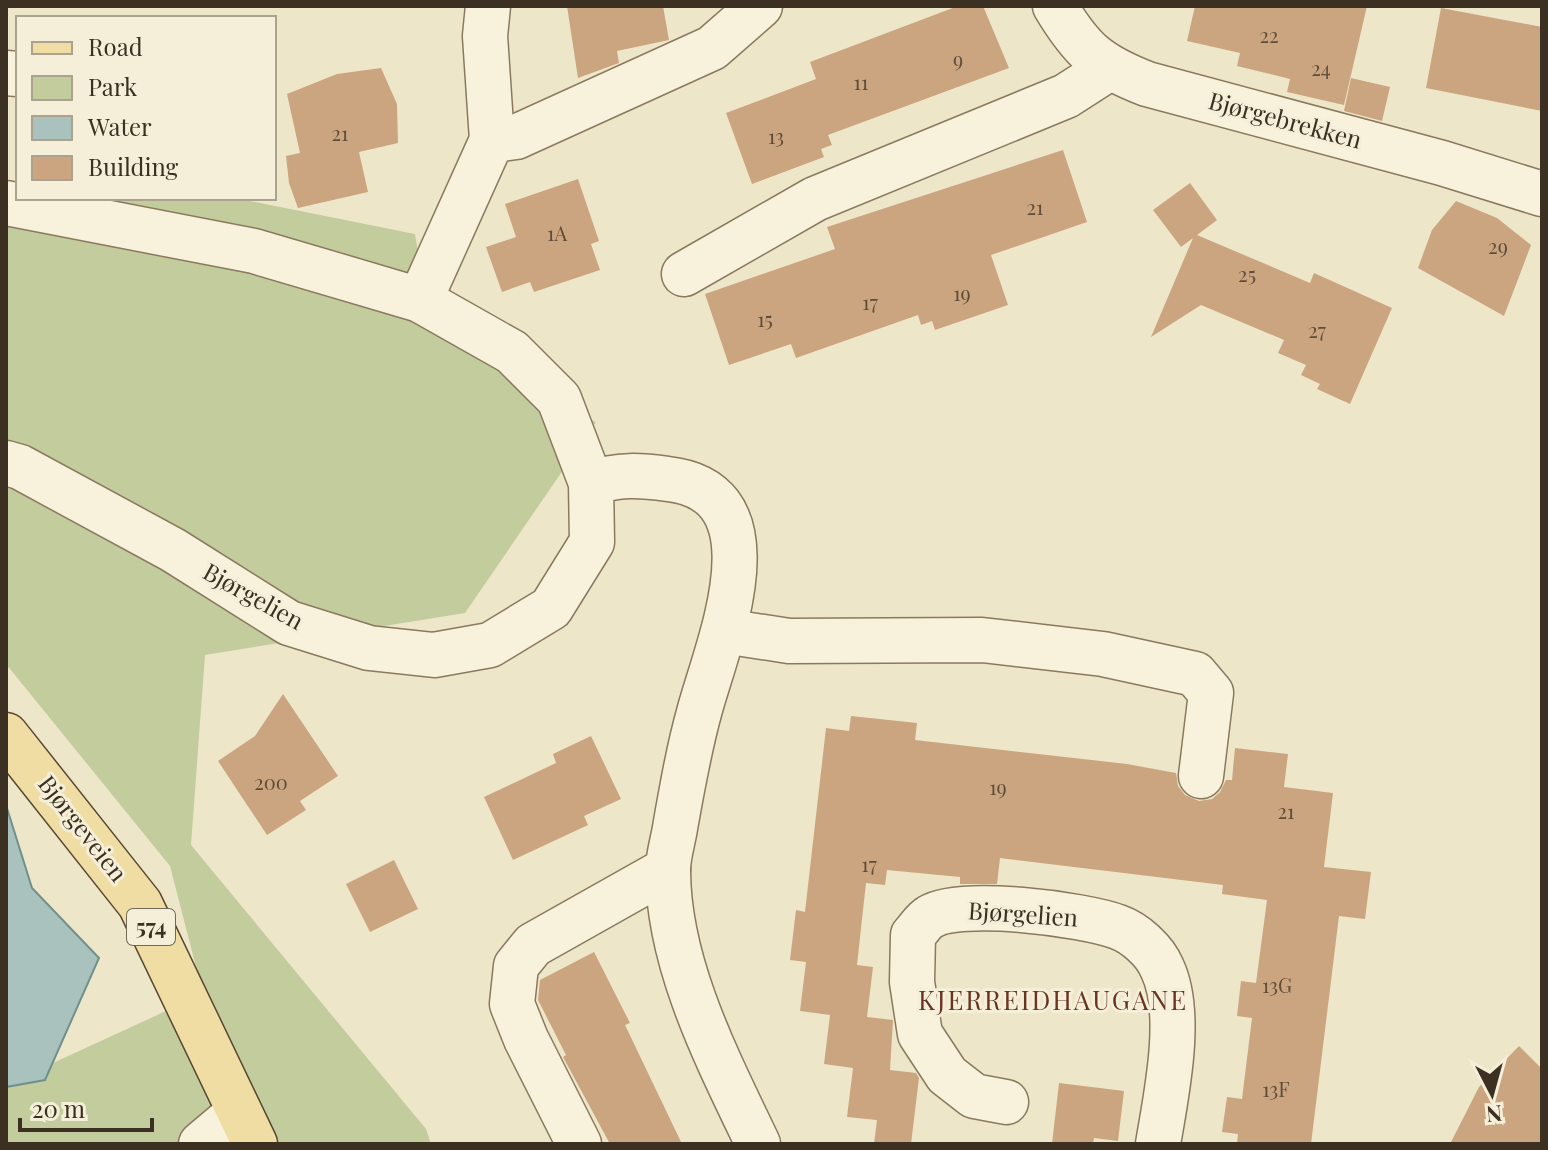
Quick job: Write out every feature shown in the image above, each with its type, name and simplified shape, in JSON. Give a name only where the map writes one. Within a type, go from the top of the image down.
[{"type":"main road","name":"Bjørgeveien","points":[[6,735],[140,904],[247,1128]]},
{"type":"street","points":[[420,300],[492,140],[485,36],[488,6]]},
{"type":"street","points":[[492,140],[516,137],[712,48],[760,6]]},
{"type":"street","name":"Bjørgebrekken","points":[[1055,6],[1078,44],[1108,69],[1147,84],[1442,163],[1542,194]]},
{"type":"street","points":[[684,274],[815,199],[1066,96],[1108,69]]},
{"type":"street","name":"Bjørgelien","points":[[6,203],[254,251],[420,300],[512,352],[559,399],[591,483],[592,542],[551,608],[490,645],[434,655],[369,648],[289,623],[173,550],[11,468]]},
{"type":"street","points":[[591,483],[623,473],[690,481],[711,494],[731,524],[736,557],[724,631],[686,762],[668,869],[677,941],[697,1008],[758,1144]]},
{"type":"street","points":[[724,631],[789,641],[982,640],[1103,654],[1195,674],[1211,693],[1201,776]]},
{"type":"street","points":[[579,1144],[526,1039],[512,1004],[516,966],[533,945],[668,869]]},
{"type":"street","name":"Bjørgelien","points":[[1006,1102],[974,1096],[947,1075],[920,1034],[912,982],[913,935],[930,916],[976,908],[1050,913],[1121,928],[1149,949],[1169,984],[1172,1025],[1158,1144]]},
{"type":"street","points":[[201,1144],[247,1128]]},
{"type":"green space","points":[[6,188],[16,200],[245,200],[415,234],[430,325],[556,403],[596,422],[465,613],[205,655],[191,845],[426,1129],[431,1144],[6,1144],[6,1087],[45,1080],[53,1063],[203,994],[170,866],[6,664]]},
{"type":"water","points":[[6,805],[32,888],[99,958],[45,1080],[6,1087]]},
{"type":"building","points":[[567,6],[663,6],[669,40],[617,51],[619,63],[578,78]]},
{"type":"building","points":[[958,6],[983,6],[1009,68],[828,135],[832,145],[821,149],[824,157],[752,184],[726,113],[816,79],[810,62]]},
{"type":"building","points":[[1195,6],[1367,6],[1344,105],[1287,92],[1290,79],[1237,66],[1240,53],[1187,41]]},
{"type":"building","points":[[1441,8],[1542,27],[1542,111],[1426,88]]},
{"type":"building","points":[[381,68],[397,104],[398,143],[359,152],[368,192],[298,208],[289,183],[286,156],[300,153],[287,94],[337,74]]},
{"type":"building","points":[[1351,78],[1390,87],[1382,121],[1344,111]]},
{"type":"building","points":[[1063,150],[1087,222],[991,255],[1008,305],[935,330],[932,321],[921,325],[918,315],[796,358],[791,344],[729,365],[705,294],[835,249],[827,227]]},
{"type":"building","points":[[578,179],[599,241],[591,244],[600,270],[534,292],[530,282],[502,292],[486,247],[516,237],[505,204]]},
{"type":"building","points":[[1190,183],[1217,220],[1197,235],[1310,283],[1314,273],[1392,308],[1350,404],[1317,389],[1320,384],[1301,375],[1306,365],[1278,353],[1284,340],[1201,305],[1151,337],[1193,238],[1181,247],[1153,210]]},
{"type":"building","points":[[1456,201],[1497,218],[1531,245],[1504,316],[1418,268],[1432,230]]},
{"type":"building","points":[[283,694],[338,776],[300,801],[306,810],[267,835],[218,761],[255,736]]},
{"type":"building","points":[[851,716],[917,723],[915,740],[1127,764],[1176,773],[1178,786],[1185,795],[1199,801],[1212,799],[1226,780],[1232,780],[1235,748],[1288,754],[1284,787],[1333,793],[1324,867],[1371,872],[1365,919],[1339,916],[1311,1144],[1237,1144],[1238,1134],[1222,1132],[1227,1097],[1242,1099],[1252,1018],[1237,1016],[1241,981],[1256,983],[1267,900],[1222,894],[1223,885],[1000,858],[997,884],[960,884],[960,877],[887,870],[885,885],[866,883],[857,965],[873,967],[867,1017],[893,1020],[890,1070],[916,1073],[919,1078],[911,1144],[874,1144],[877,1120],[847,1117],[853,1068],[824,1064],[830,1015],[800,1011],[806,962],[790,960],[796,910],[805,912],[826,728],[849,731]]},
{"type":"building","points":[[591,736],[621,799],[584,816],[588,825],[513,860],[484,797],[556,763],[553,754]]},
{"type":"building","points":[[394,860],[418,909],[370,932],[346,884]]},
{"type":"building","points":[[594,952],[630,1023],[625,1025],[682,1144],[610,1144],[563,1057],[566,1055],[538,1000],[540,980]]},
{"type":"building","points":[[1519,1046],[1542,1069],[1542,1144],[1450,1144],[1479,1087]]},
{"type":"building","points":[[1059,1083],[1124,1091],[1118,1141],[1094,1138],[1093,1144],[1052,1144]]},
{"type":"district","name":"KJERREIDHAUGANE","points":[[1053,1001]]}]
